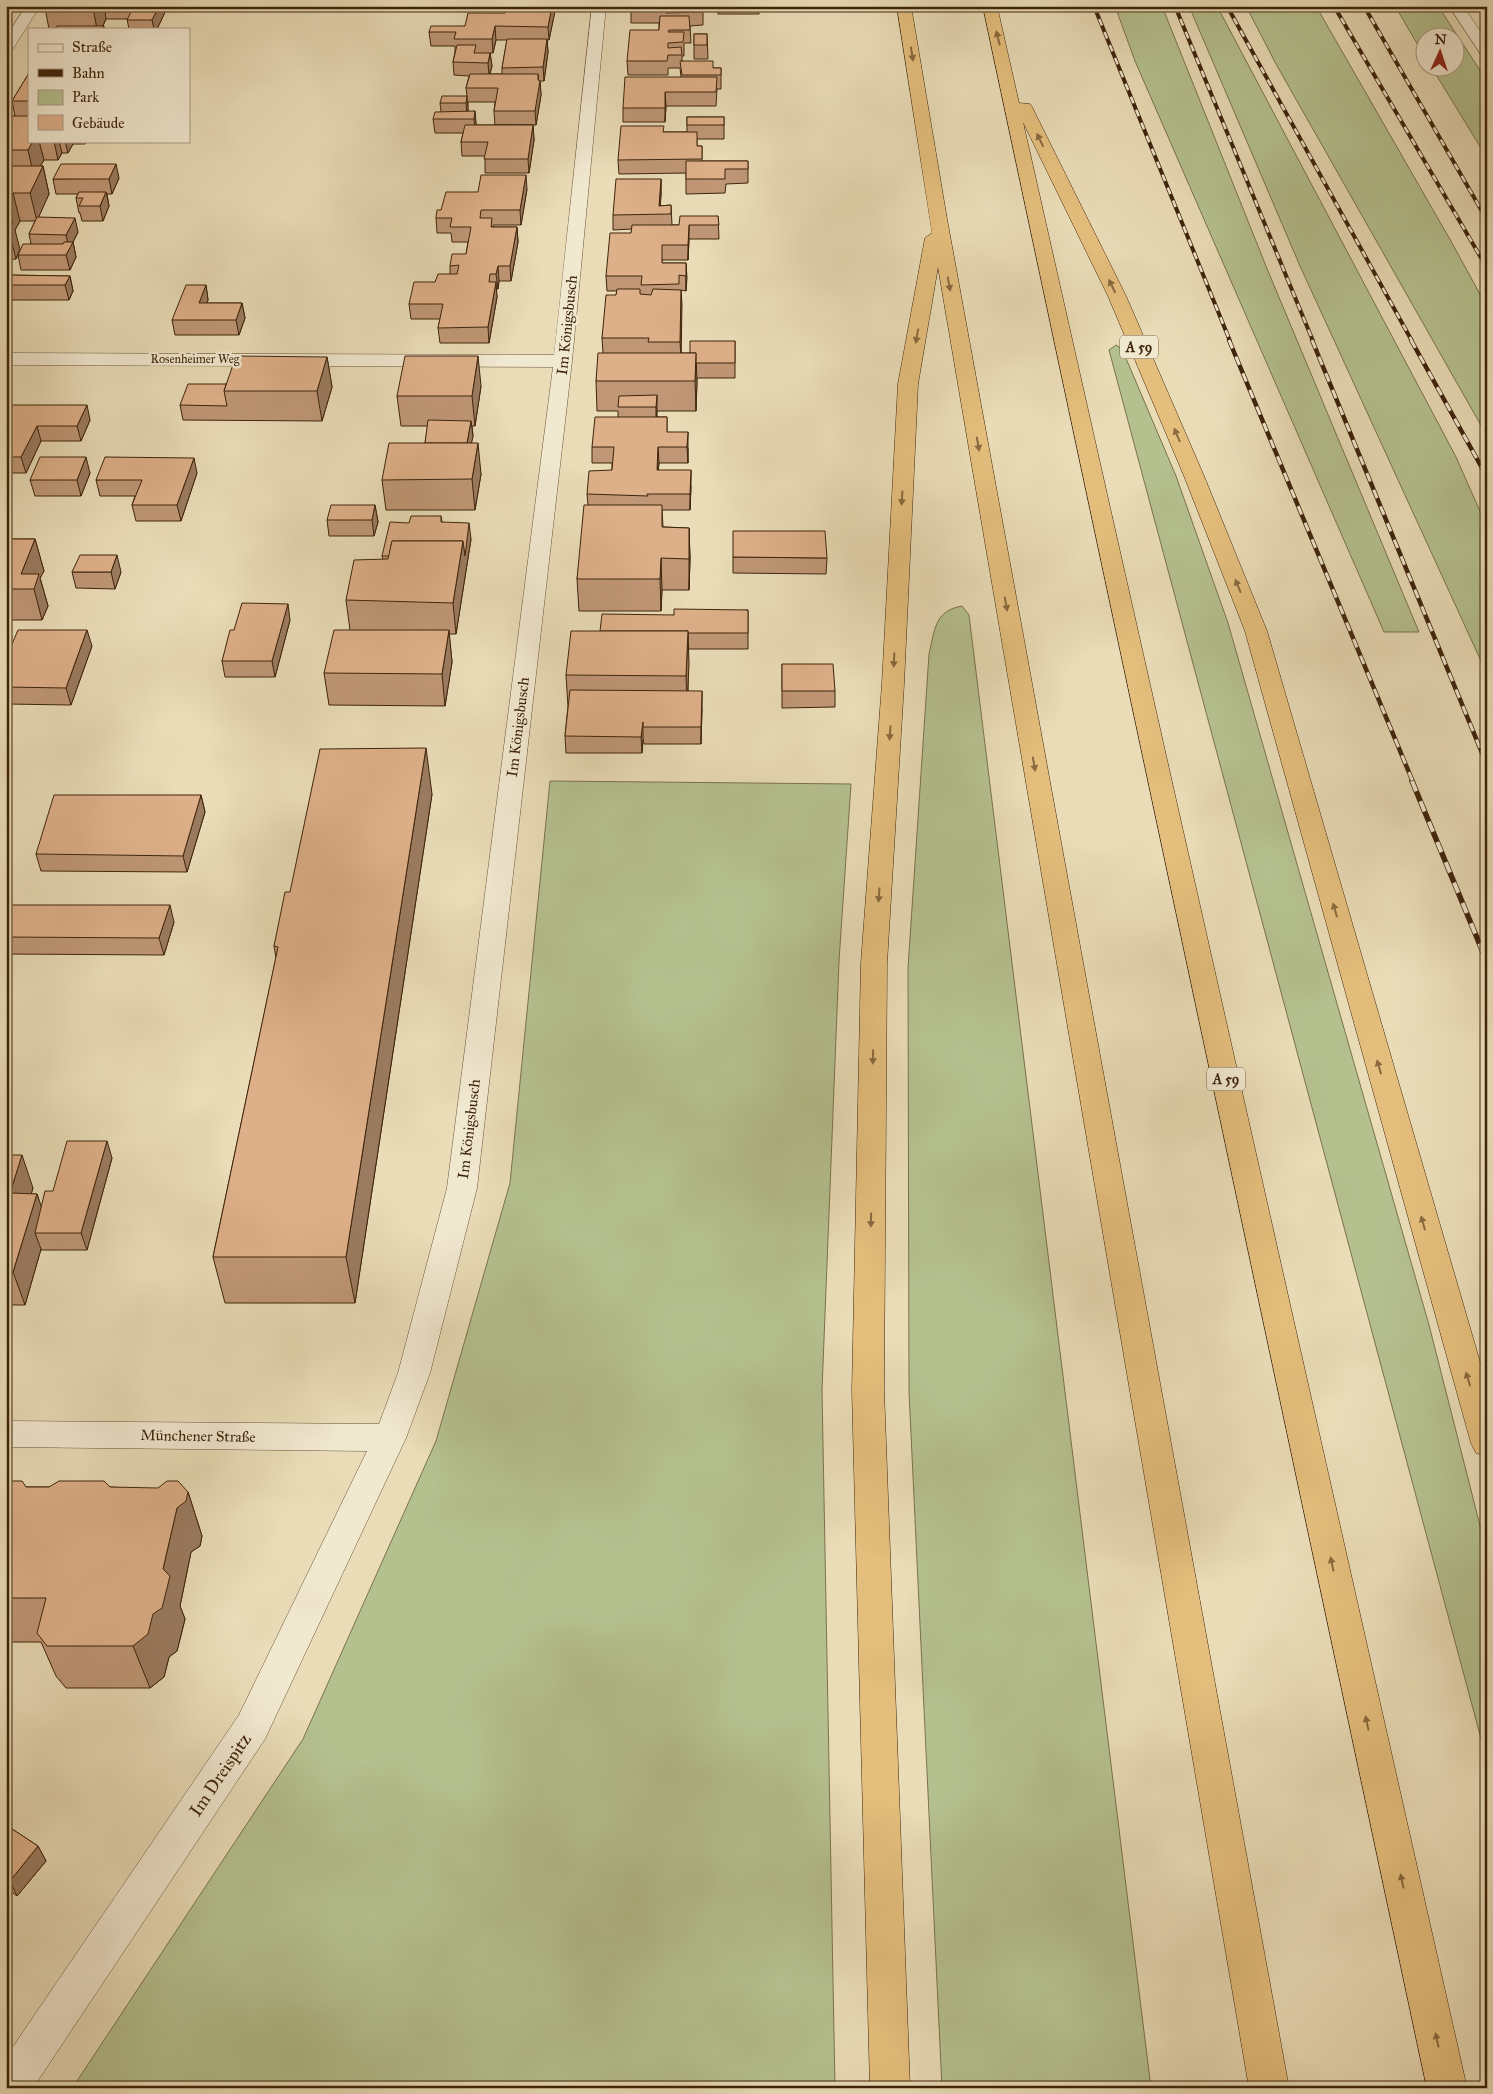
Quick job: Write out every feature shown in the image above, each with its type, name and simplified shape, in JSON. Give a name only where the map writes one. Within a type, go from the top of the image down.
[{"type":"highway","points":[[904,6],[938,219],[1269,2088]]},
{"type":"highway","name":"A 59","points":[[990,6],[1006,70],[1447,2088]]},
{"type":"highway","name":"A 59","points":[[1006,70],[1117,296],[1194,476],[1256,631],[1487,1443]]},
{"type":"highway","points":[[890,2088],[868,1390],[874,963],[893,684],[908,384],[938,219]]},
{"type":"street","points":[[6,49],[33,6]]},
{"type":"street","name":"Im Königsbusch","points":[[390,1438],[414,1373],[462,1188],[563,361],[599,6]]},
{"type":"street","points":[[1456,6],[1487,53]]},
{"type":"street","name":"Rosenheimer Weg","points":[[6,358],[563,361]]},
{"type":"street","name":"Münchener Straße","points":[[6,1434],[390,1438]]},
{"type":"street","name":"Im Dreispitz","points":[[9,2088],[252,1727],[390,1438]]},
{"type":"green space","points":[[1115,6],[1162,6],[1268,271],[1419,632],[1384,632],[1135,61]]},
{"type":"green space","points":[[1189,6],[1217,6],[1456,457],[1487,527],[1487,674],[1300,266]]},
{"type":"green space","points":[[1246,6],[1316,6],[1452,243],[1487,307],[1487,436],[1276,64]]},
{"type":"green space","points":[[1395,6],[1438,6],[1452,28],[1416,28],[1416,42]]},
{"type":"green space","points":[[1466,49],[1487,81],[1487,158],[1438,78],[1466,78]]},
{"type":"green space","points":[[1116,345],[1122,349],[1176,476],[1228,623],[1429,1325],[1487,1553],[1487,1761],[1109,350]]},
{"type":"green space","points":[[962,606],[969,615],[1151,2088],[942,2088],[909,1392],[908,968],[929,654],[937,623],[941,617],[946,612]]},
{"type":"green space","points":[[550,781],[851,784],[839,961],[822,1390],[835,2088],[81,2088],[77,2081],[303,1739],[436,1441],[510,1183]]},
{"type":"building","points":[[46,6],[94,6],[93,8],[45,8]]},
{"type":"building","points":[[134,6],[159,6],[152,20],[127,20]]},
{"type":"building","points":[[507,6],[552,6],[548,27],[495,26],[492,39],[454,39],[456,32],[429,32],[431,26],[465,26],[468,13],[505,13]]},
{"type":"building","points":[[631,6],[703,6],[703,12],[666,13],[666,10],[631,10]]},
{"type":"building","points":[[660,16],[689,16],[690,30],[669,30],[668,32],[684,32],[683,42],[668,43],[668,48],[681,47],[682,55],[668,55],[667,61],[627,61],[630,30],[659,30]]},
{"type":"building","points":[[57,26],[104,26],[103,28],[56,28]]},
{"type":"building","points":[[694,34],[707,34],[707,45],[694,45]]},
{"type":"building","points":[[507,39],[547,39],[543,67],[502,68]]},
{"type":"building","points":[[457,45],[476,45],[474,53],[490,53],[488,63],[453,62]]},
{"type":"building","points":[[680,61],[713,61],[713,68],[721,68],[721,75],[682,75]]},
{"type":"building","points":[[470,74],[538,74],[538,80],[540,81],[535,111],[494,111],[498,88],[466,88]]},
{"type":"building","points":[[28,75],[28,101],[12,101]]},
{"type":"building","points":[[625,77],[717,77],[716,92],[665,92],[665,108],[623,108]]},
{"type":"building","points":[[442,96],[467,96],[466,103],[440,103]]},
{"type":"building","points":[[475,111],[474,119],[433,119],[435,112]]},
{"type":"building","points":[[6,116],[28,116],[28,142],[32,142],[28,150],[6,150]]},
{"type":"building","points":[[687,117],[724,117],[724,125],[687,125]]},
{"type":"building","points":[[465,125],[533,125],[528,159],[484,159],[488,142],[461,142]]},
{"type":"building","points":[[621,126],[664,126],[663,132],[697,132],[697,146],[702,146],[702,159],[618,160]]},
{"type":"building","points":[[686,161],[748,161],[748,169],[725,169],[725,179],[686,179]]},
{"type":"building","points":[[61,164],[116,164],[109,179],[53,179]]},
{"type":"building","points":[[6,166],[43,166],[30,193],[13,193],[7,204],[6,204]]},
{"type":"building","points":[[481,175],[526,175],[520,210],[481,210],[480,218],[492,218],[491,227],[517,227],[510,266],[498,266],[496,274],[490,274],[489,282],[496,282],[488,327],[438,328],[443,304],[409,304],[414,282],[435,282],[438,274],[457,274],[459,265],[450,266],[452,254],[466,254],[471,227],[450,227],[452,218],[436,218],[437,210],[441,210],[446,192],[478,192]]},
{"type":"building","points":[[616,179],[661,179],[659,206],[671,205],[671,214],[613,215]]},
{"type":"building","points":[[79,192],[106,192],[100,206],[79,206],[83,198],[76,198]]},
{"type":"building","points":[[680,216],[718,216],[719,225],[689,225],[688,245],[662,245],[662,263],[686,263],[686,276],[679,275],[679,284],[641,285],[642,276],[606,276],[610,233],[631,233],[632,225],[679,225]]},
{"type":"building","points":[[37,217],[75,218],[66,235],[29,234]]},
{"type":"building","points":[[6,221],[13,221],[9,231],[6,231]]},
{"type":"building","points":[[64,242],[73,242],[66,255],[18,255],[23,244],[63,244]]},
{"type":"building","points":[[6,275],[70,276],[65,285],[6,285]]},
{"type":"building","points":[[186,285],[206,285],[199,303],[242,303],[236,320],[172,320]]},
{"type":"building","points":[[617,289],[640,289],[640,294],[651,295],[653,289],[681,290],[680,342],[648,342],[649,338],[602,338],[606,295],[616,295]]},
{"type":"building","points":[[690,341],[735,341],[735,363],[696,363],[696,353],[690,353]]},
{"type":"building","points":[[598,353],[696,353],[695,381],[596,381]]},
{"type":"building","points":[[236,356],[327,357],[317,391],[224,391]]},
{"type":"building","points":[[405,356],[478,356],[472,396],[397,396]]},
{"type":"building","points":[[188,384],[226,384],[224,391],[227,406],[180,405]]},
{"type":"building","points":[[657,395],[656,407],[618,407],[619,396]]},
{"type":"building","points":[[8,405],[87,405],[77,426],[37,426],[21,457],[6,457],[6,407]]},
{"type":"building","points":[[595,417],[667,417],[667,432],[688,432],[687,447],[658,447],[657,470],[691,470],[690,494],[647,494],[648,496],[587,494],[589,471],[612,470],[614,447],[592,447]]},
{"type":"building","points":[[428,420],[471,421],[467,443],[425,443]]},
{"type":"building","points":[[389,443],[478,443],[472,479],[382,480]]},
{"type":"building","points":[[40,457],[86,457],[77,480],[30,480]]},
{"type":"building","points":[[105,457],[194,458],[177,505],[132,505],[142,480],[96,480]]},
{"type":"building","points":[[331,505],[375,505],[372,520],[327,520]]},
{"type":"building","points":[[584,505],[662,505],[662,527],[689,528],[689,559],[661,558],[660,579],[577,579]]},
{"type":"building","points":[[411,516],[441,516],[441,522],[469,523],[465,556],[463,541],[392,541],[389,556],[382,556],[390,522],[409,523]]},
{"type":"building","points":[[733,531],[825,531],[827,558],[733,557]]},
{"type":"building","points":[[6,539],[35,539],[21,574],[39,574],[34,589],[6,589]]},
{"type":"building","points":[[392,541],[463,541],[453,603],[346,600],[354,560],[388,559]]},
{"type":"building","points":[[80,555],[117,555],[111,572],[72,572]]},
{"type":"building","points":[[242,603],[288,604],[272,661],[222,661],[230,630],[234,630]]},
{"type":"building","points":[[674,609],[748,610],[748,633],[600,631],[602,614],[674,615]]},
{"type":"building","points":[[18,630],[87,630],[66,688],[6,687],[6,658]]},
{"type":"building","points":[[334,630],[449,630],[442,674],[324,673]]},
{"type":"building","points":[[571,631],[688,631],[686,676],[566,675]]},
{"type":"building","points":[[782,664],[833,664],[835,691],[782,691]]},
{"type":"building","points":[[570,690],[702,691],[701,727],[643,727],[643,722],[641,737],[565,736]]},
{"type":"building","points":[[426,748],[346,1257],[213,1257],[278,947],[274,946],[285,892],[290,892],[320,749]]},
{"type":"building","points":[[54,795],[201,795],[183,856],[36,854]]},
{"type":"building","points":[[6,905],[170,905],[159,938],[6,937]]},
{"type":"building","points":[[67,1141],[107,1141],[81,1233],[35,1233],[45,1191],[53,1191]]},
{"type":"building","points":[[6,1155],[22,1155],[10,1193],[37,1194],[13,1272],[6,1272]]},
{"type":"building","points":[[6,1481],[22,1481],[26,1487],[49,1487],[59,1481],[104,1481],[110,1487],[158,1488],[167,1481],[178,1481],[188,1492],[186,1501],[177,1508],[163,1569],[170,1576],[162,1608],[153,1614],[148,1634],[133,1646],[47,1646],[37,1633],[46,1598],[6,1598]]},
{"type":"building","points":[[6,1825],[38,1846],[10,1881],[6,1879]]},
{"type":"railway","points":[[1094,6],[1230,341]]},
{"type":"railway","points":[[1175,6],[1313,341]]},
{"type":"railway","points":[[1227,6],[1412,341]]},
{"type":"railway","points":[[1334,6],[1487,268]]},
{"type":"railway","points":[[1364,6],[1487,220]]},
{"type":"railway","points":[[1229,340],[1413,782]]},
{"type":"railway","points":[[1312,340],[1487,765]]},
{"type":"railway","points":[[1411,340],[1487,477]]},
{"type":"railway","points":[[1412,781],[1487,962]]}]
